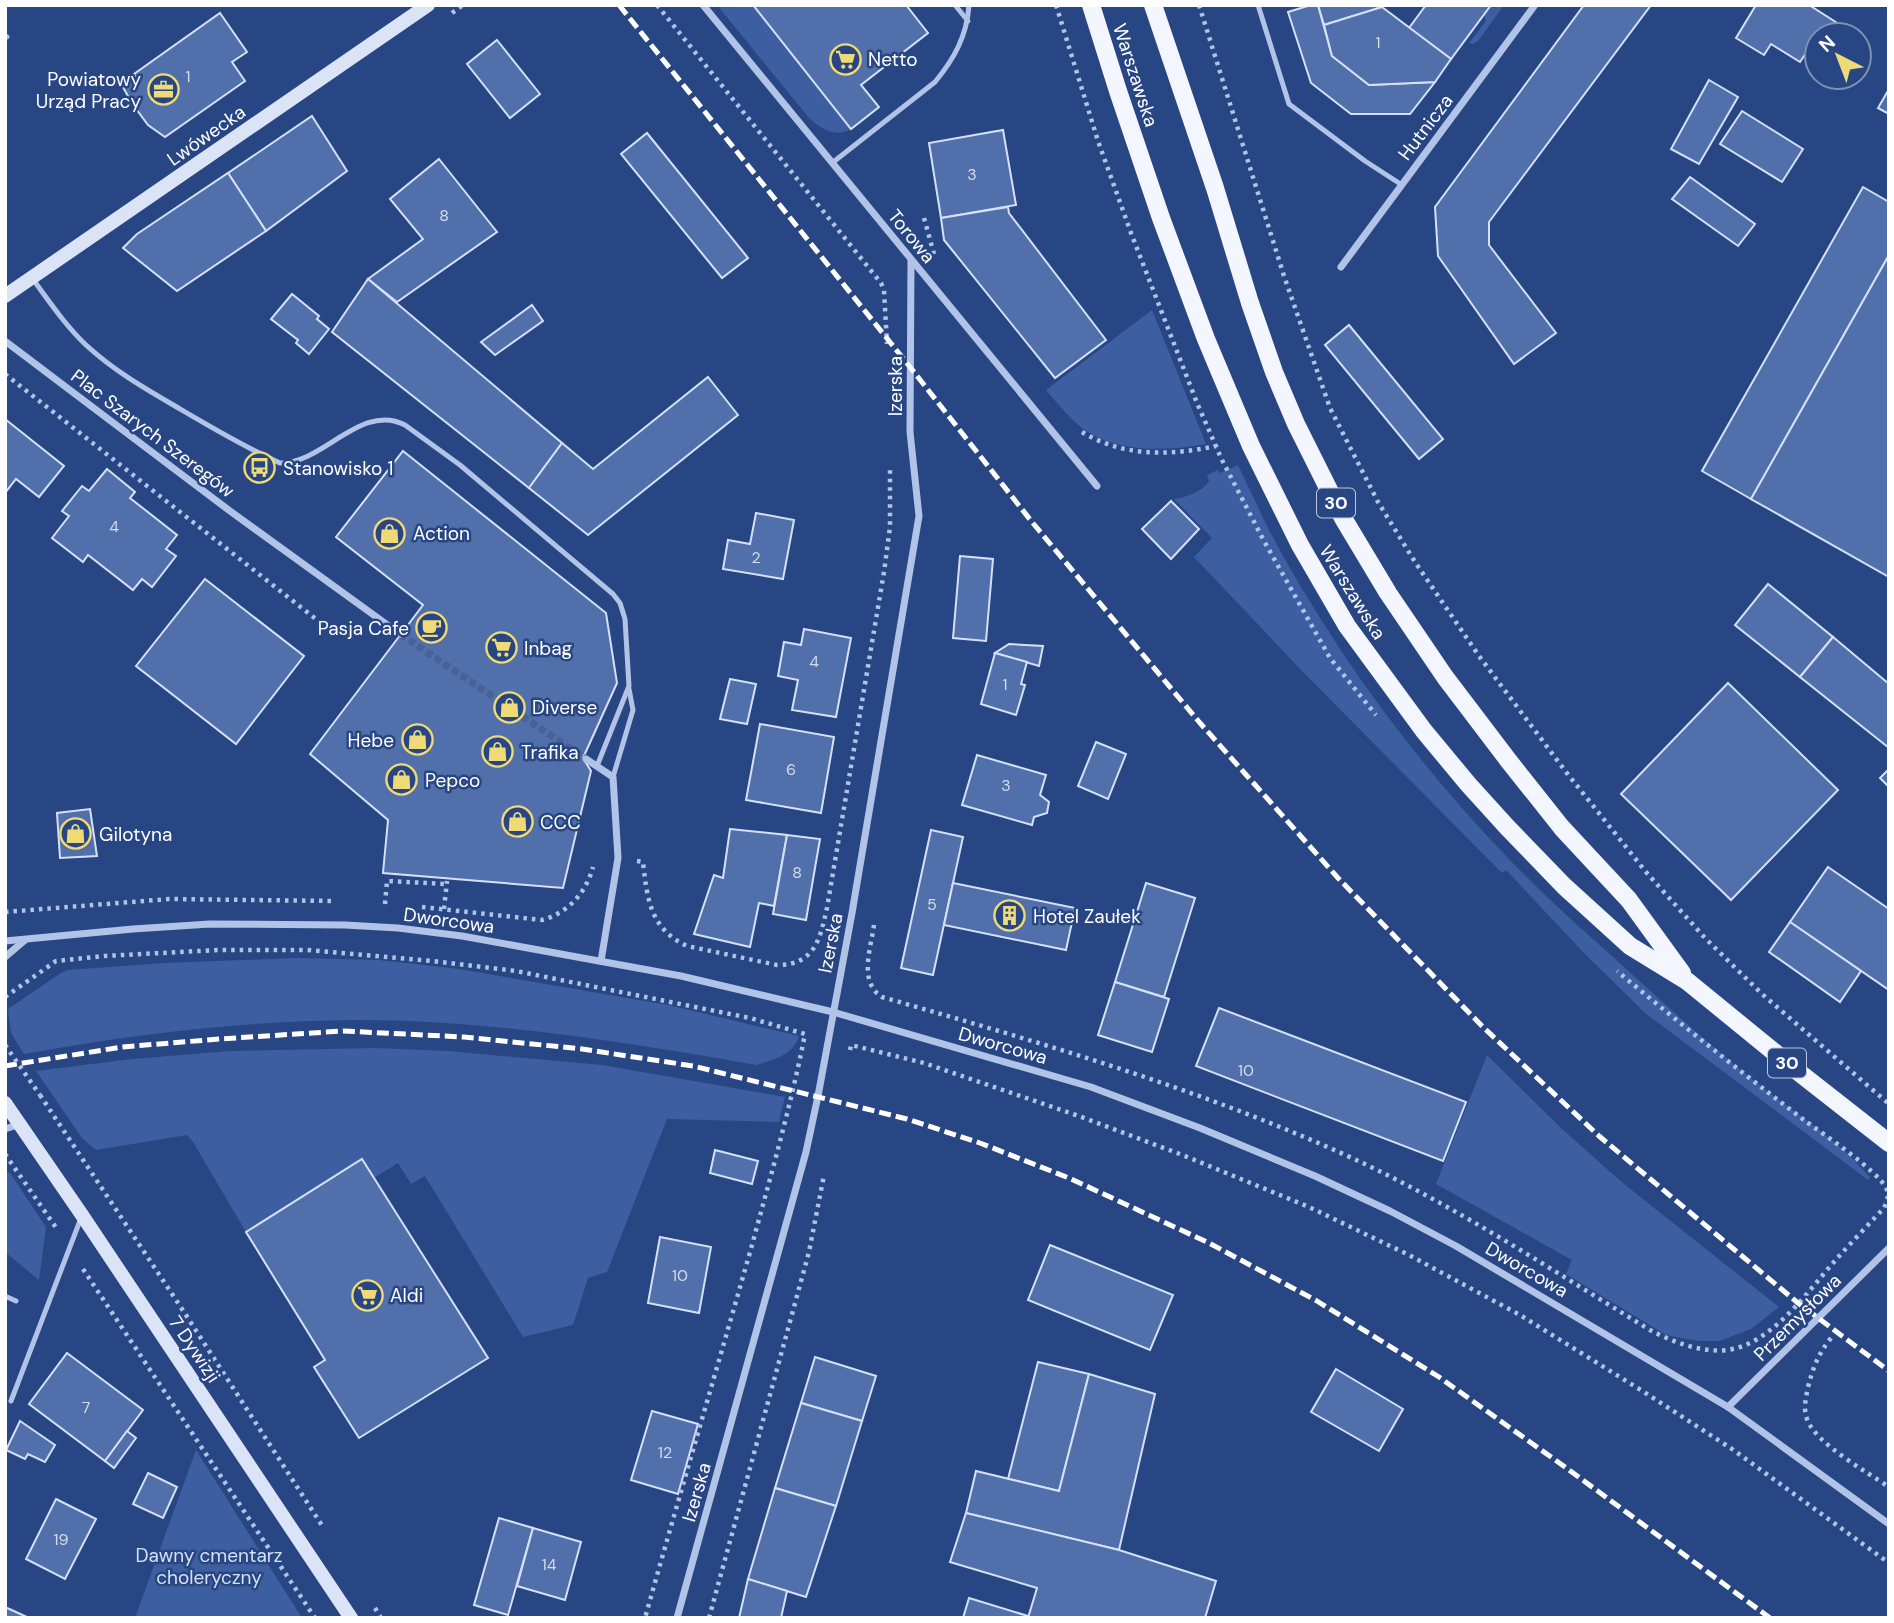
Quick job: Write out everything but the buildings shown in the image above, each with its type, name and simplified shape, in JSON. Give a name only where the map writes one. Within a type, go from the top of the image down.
[{"type":"main road","name":"Lwówecka","points":[[5,296],[428,5]]},
{"type":"main road","name":"Warszawska","points":[[1091,5],[1161,218],[1211,351],[1251,446],[1300,545],[1347,626],[1424,731],[1468,784],[1564,886],[1630,946],[1687,981],[1889,1143]]},
{"type":"main road","name":"Warszawska","points":[[1153,5],[1274,372],[1296,424],[1343,517],[1388,593],[1445,677],[1562,828],[1629,900],[1687,981]]},
{"type":"main road","name":"7 Dywizji","points":[[5,1103],[352,1618]]},
{"type":"street","name":"Torowa","points":[[703,5],[1097,486]]},
{"type":"street","name":"Hutnicza","points":[[1341,267],[1535,5]]},
{"type":"street","name":"Izerska","points":[[677,1618],[789,1218],[818,1096],[857,886],[919,516],[911,432],[911,260]]},
{"type":"street","name":"Plac Szarych Szeregów","points":[[5,341],[230,512],[400,634]]},
{"type":"street","points":[[586,759],[613,777],[618,858],[601,961]]},
{"type":"street","name":"Dworcowa","points":[[5,941],[210,924],[345,925],[462,936],[681,976],[833,1012],[1091,1087],[1200,1128],[1315,1176],[1456,1246],[1728,1407],[1889,1524]]},
{"type":"street","points":[[5,957],[26,940]]},
{"type":"street","points":[[5,1129],[20,1124]]},
{"type":"street","name":"Przemysłowa","points":[[1728,1407],[1889,1248]]},
{"type":"lane","points":[[955,5],[968,21]]},
{"type":"lane","points":[[832,163],[935,82],[957,51],[968,21],[969,5]]},
{"type":"lane","points":[[1258,5],[1289,104],[1402,185]]},
{"type":"lane","points":[[32,278],[58,314],[106,363],[195,418],[280,463],[292,464],[304,459],[374,420],[384,419],[405,425],[460,466],[613,594],[620,603],[625,619],[633,710],[613,777]]},
{"type":"lane","points":[[597,766],[629,686]]},
{"type":"lane","points":[[11,1401],[82,1215]]},
{"type":"lane","points":[[5,1296],[16,1301]]},
{"type":"path","points":[[657,5],[881,284],[884,289],[887,351]]},
{"type":"path","points":[[1199,5],[1284,276],[1330,408],[1378,502],[1415,562],[1479,656],[1566,772],[1704,938],[1762,994],[1889,1104]]},
{"type":"path","points":[[924,218],[934,256]]},
{"type":"path","points":[[5,374],[326,627]]},
{"type":"path","points":[[1078,430],[1119,449],[1144,453],[1176,453],[1216,446]]},
{"type":"path","points":[[525,919],[542,920],[572,904],[590,875],[596,855],[643,862],[650,906],[657,922],[670,936],[687,946],[778,965],[789,965],[809,955],[820,936],[827,908],[884,572],[890,527],[890,455]]},
{"type":"path","points":[[385,904],[387,881],[446,882],[444,909]]},
{"type":"path","points":[[5,912],[35,910]]},
{"type":"path","points":[[875,918],[867,973],[872,989],[882,997],[1154,1079],[1311,1140],[1467,1219],[1650,1330],[1684,1345],[1718,1350],[1740,1347],[1757,1339],[1798,1303],[1884,1208],[1888,1192],[1886,1186],[1860,1163]]},
{"type":"path","points":[[5,997],[56,961],[218,950],[307,950],[516,971],[738,1015],[805,1034],[774,1166],[645,1618]]},
{"type":"path","points":[[5,1045],[330,1537]]},
{"type":"path","points":[[849,1056],[851,1045],[924,1063],[1076,1115],[1180,1153],[1297,1202],[1409,1255],[1520,1315],[1644,1392],[1732,1449],[1889,1563]]},
{"type":"path","points":[[5,1154],[315,1618]]},
{"type":"path","points":[[709,1618],[809,1252],[825,1170]]},
{"type":"path","points":[[1836,1332],[1821,1350],[1813,1367],[1805,1399],[1807,1419],[1825,1442],[1889,1487]]},
{"type":"path","points":[[374,1606],[381,1618]]},
{"type":"green space","points":[[717,5],[753,5],[851,129],[839,133],[828,131],[809,118]]},
{"type":"green space","points":[[1491,5],[1495,8],[1497,5],[1504,5],[1478,41],[1469,43],[1486,21],[1484,15]]},
{"type":"green space","points":[[1152,310],[1206,444],[1161,449],[1115,444],[1082,428],[1046,390]]},
{"type":"green space","points":[[1238,465],[1270,532],[1337,644],[1414,751],[1456,801],[1546,896],[1715,1048],[1844,1150],[1870,1177],[1868,1180],[1645,1013],[1506,870],[1502,873],[1301,670],[1194,557],[1212,538],[1174,499],[1198,491],[1209,481],[1207,475]]},
{"type":"green space","points":[[298,958],[379,960],[459,969],[668,1005],[799,1036],[788,1052],[756,1065],[557,1034],[406,1021],[314,1021],[230,1026],[106,1040],[24,1054],[11,1033],[8,1009],[68,970]]},
{"type":"green space","points":[[375,1048],[448,1051],[602,1065],[785,1097],[779,1122],[667,1119],[607,1272],[588,1278],[573,1325],[523,1337],[425,1176],[411,1184],[398,1163],[374,1178],[362,1159],[246,1232],[187,1135],[96,1150],[82,1138],[36,1071],[230,1051]]},
{"type":"green space","points":[[1487,1055],[1561,1128],[1624,1184],[1779,1307],[1751,1329],[1720,1341],[1698,1341],[1666,1335],[1566,1274],[1572,1260],[1436,1184]]},
{"type":"green space","points":[[5,1171],[10,1173],[46,1227],[39,1280],[5,1252]]},
{"type":"green space","name":"Dawny cmentarz choleryczny","points":[[196,1450],[302,1618],[135,1618]]},
{"type":"tunnel","points":[[400,634],[586,759]]},
{"type":"railway","points":[[619,5],[1032,522],[1200,723],[1338,878],[1484,1028],[1599,1136],[1798,1303],[1889,1371]]},
{"type":"railway","points":[[5,1066],[122,1047],[343,1031],[464,1037],[582,1049],[693,1066],[907,1119],[980,1143],[1069,1178],[1209,1243],[1317,1301],[1439,1377],[1770,1618]]},
{"type":"place","name":"Netto","points":[[845,59]]},
{"type":"place","name":"Powiatowy Urząd Pracy","points":[[164,90]]},
{"type":"place","name":"Stanowisko 1","points":[[260,468]]},
{"type":"place","name":"Action","points":[[390,533]]},
{"type":"place","name":"Pasja Cafe","points":[[432,628]]},
{"type":"place","name":"Inbag","points":[[501,648]]},
{"type":"place","name":"Diverse","points":[[509,707]]},
{"type":"place","name":"Hebe","points":[[417,740]]},
{"type":"place","name":"Trafika","points":[[498,752]]},
{"type":"place","name":"Pepco","points":[[402,780]]},
{"type":"place","name":"CCC","points":[[517,822]]},
{"type":"place","name":"Gilotyna","points":[[76,834]]},
{"type":"place","name":"Hotel Zaułek","points":[[1010,916]]},
{"type":"place","name":"Aldi","points":[[367,1295]]}]
